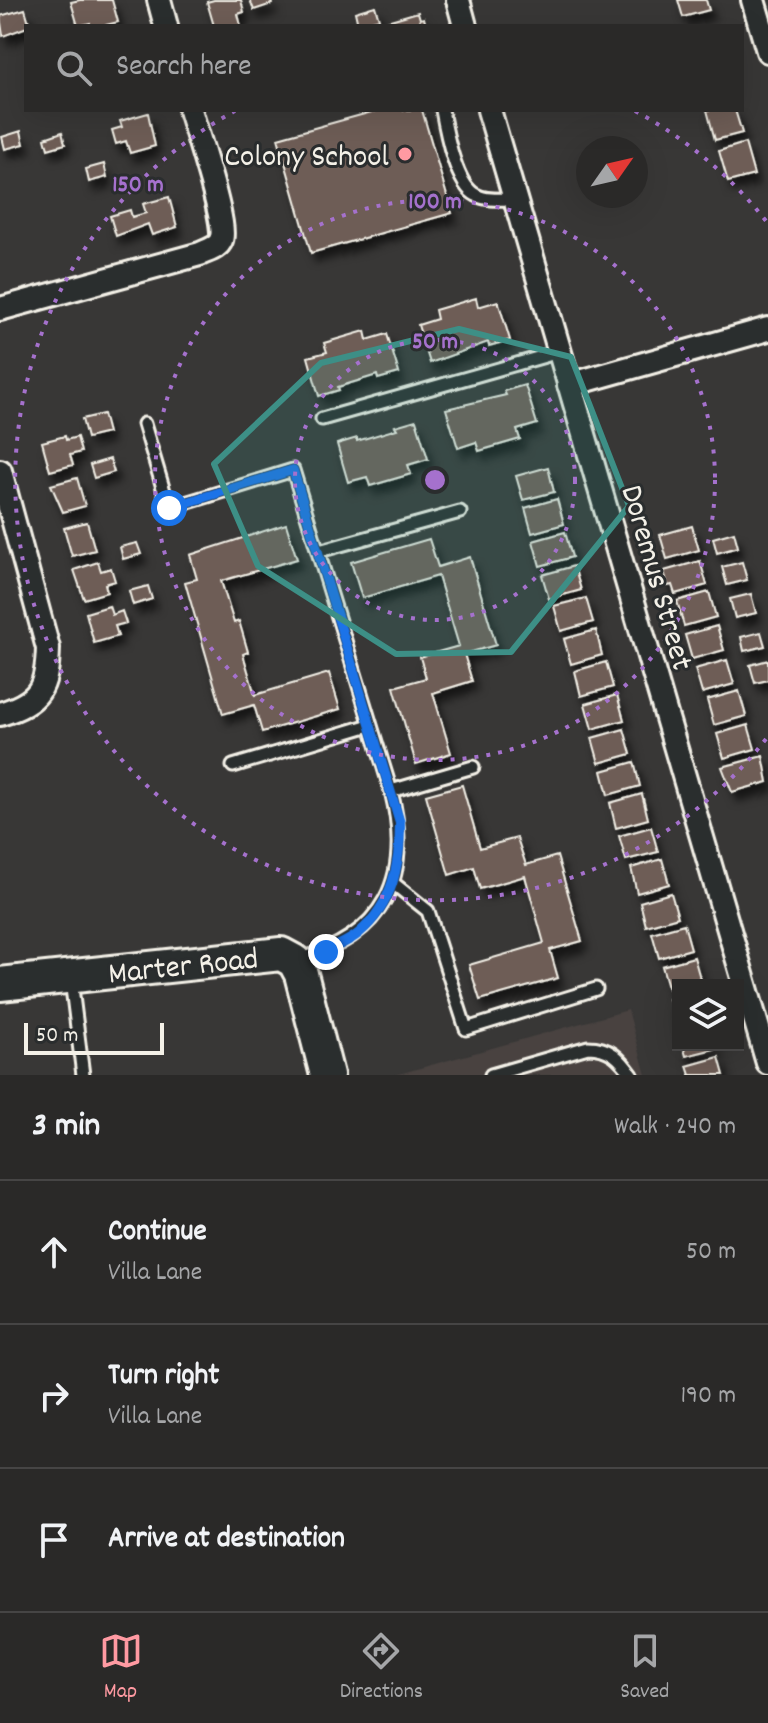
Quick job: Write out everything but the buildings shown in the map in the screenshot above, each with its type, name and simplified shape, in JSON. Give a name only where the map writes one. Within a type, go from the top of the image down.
[{"type":"street","points":[[159,0],[165,24]]},
{"type":"street","points":[[458,0],[464,24]]},
{"type":"street","points":[[753,0],[768,51]]},
{"type":"street","points":[[0,309],[200,254],[220,243],[223,237],[221,217],[191,112]]},
{"type":"street","name":"Doremus Street","points":[[490,112],[768,1063]]},
{"type":"street","points":[[569,385],[768,329]]},
{"type":"street","points":[[0,471],[48,648],[47,676],[35,700],[0,714]]},
{"type":"street","name":"Marter Road","points":[[0,984],[281,954],[294,961],[301,974],[327,1075]]},
{"type":"lane","points":[[443,112],[464,185],[482,198],[514,199]]},
{"type":"lane","points":[[322,419],[559,352]]},
{"type":"lane","points":[[144,424],[169,508],[293,470],[400,823],[400,856],[393,883],[378,910],[359,933],[326,952],[294,961]]},
{"type":"lane","points":[[319,551],[460,512]]},
{"type":"lane","points":[[233,766],[370,725]]},
{"type":"lane","points":[[391,791],[473,767]]},
{"type":"lane","points":[[393,883],[428,911],[466,1029],[596,989]]},
{"type":"lane","points":[[70,976],[83,1075]]},
{"type":"lane","points":[[491,1075],[588,1047],[603,1047],[616,1055],[632,1075]]},
{"type":"highlighted area","points":[[459,329],[571,357],[629,506],[511,652],[396,654],[258,566],[214,464],[321,363]]},
{"type":"shaded area","points":[[628,1010],[646,1075],[395,1075]]},
{"type":"place","name":"Colony School","points":[[405,154]]},
{"type":"route","points":[[169,508],[293,470],[400,823],[400,856],[393,883],[378,910],[359,933],[326,952]]}]
